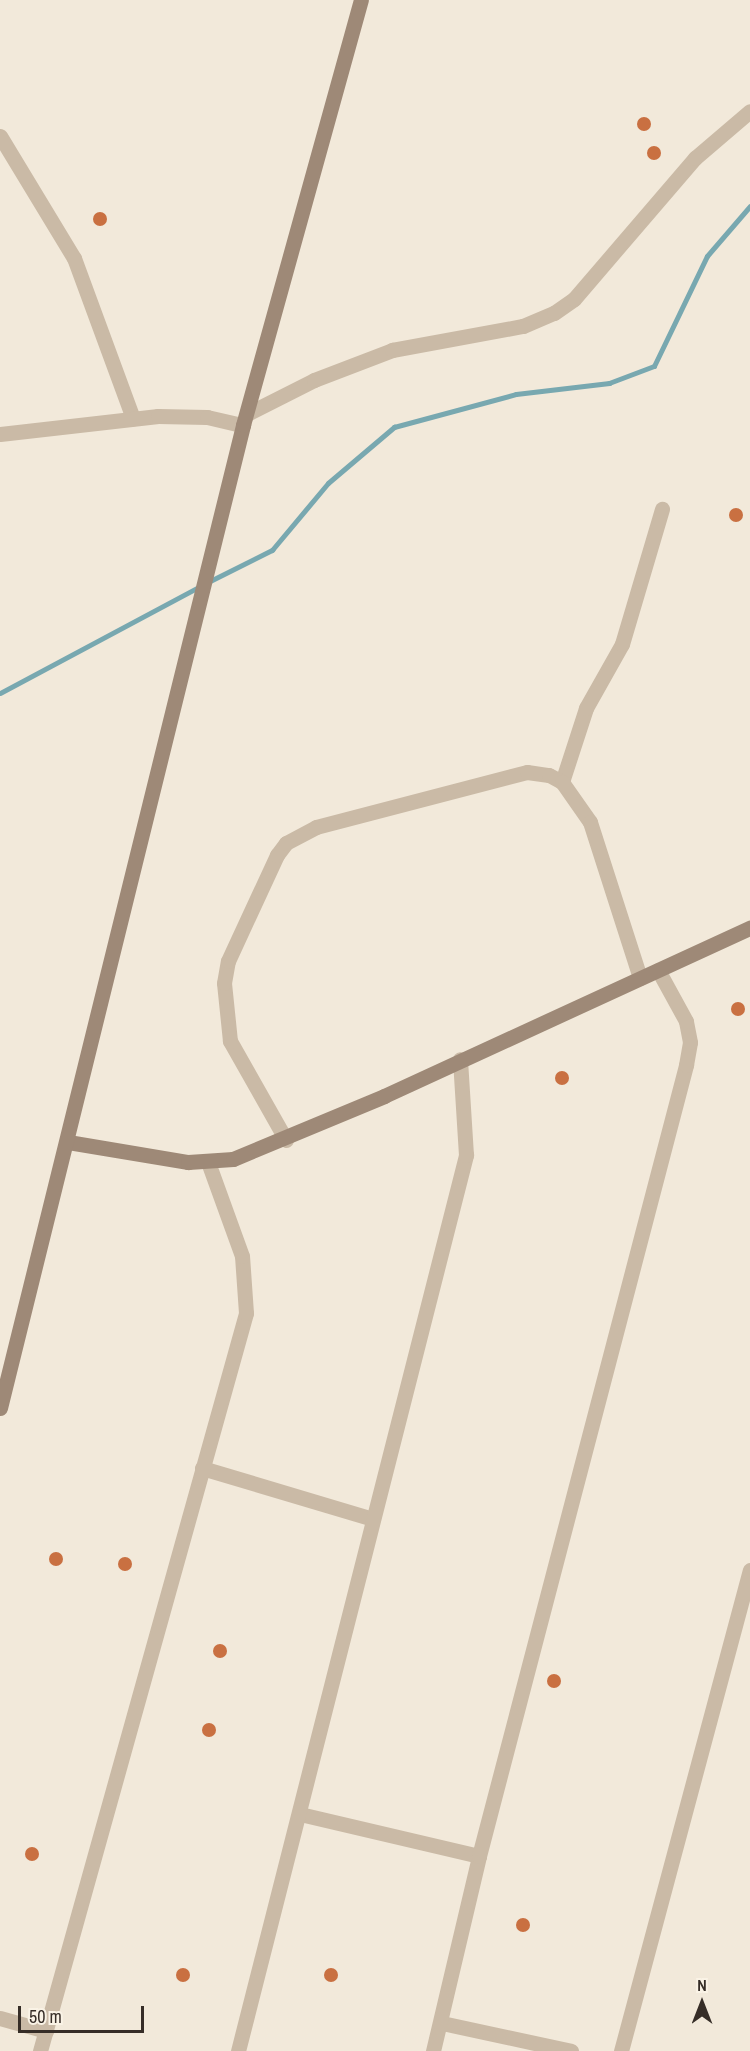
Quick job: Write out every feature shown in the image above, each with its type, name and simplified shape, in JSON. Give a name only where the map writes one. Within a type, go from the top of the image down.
[{"type":"street","points":[[0,1405],[68,1142],[245,419],[361,0]]},
{"type":"street","points":[[0,434],[133,418],[245,419],[315,380],[392,350],[523,326],[554,313],[574,299],[695,158],[750,111]]},
{"type":"street","points":[[0,136],[74,258],[133,418]]},
{"type":"street","points":[[562,782],[586,708],[622,644],[662,509]]},
{"type":"street","points":[[286,1140],[230,1041],[224,983],[228,961],[263,882],[286,843],[316,827],[375,808],[527,772],[562,782],[590,822],[640,978]]},
{"type":"street","points":[[68,1142],[208,1162],[233,1159],[286,1140],[750,928]]},
{"type":"street","points":[[433,2051],[442,2024],[479,1856],[686,1065],[690,1042],[686,1021],[658,970]]},
{"type":"street","points":[[238,2051],[466,1155],[460,1059]]},
{"type":"street","points":[[40,2051],[246,1312],[247,1286],[242,1256],[208,1162]]},
{"type":"street","points":[[202,1468],[373,1520]]},
{"type":"street","points":[[621,2051],[750,1570]]},
{"type":"street","points":[[300,1814],[479,1856]]},
{"type":"street","points":[[0,2018],[46,2031]]},
{"type":"street","points":[[442,2024],[571,2051]]},
{"type":"building","points":[[641,117],[647,117],[651,124],[647,131],[641,131],[637,127],[637,121]]},
{"type":"building","points":[[651,146],[657,146],[661,153],[657,160],[651,160],[647,156],[647,150]]},
{"type":"building","points":[[97,212],[103,212],[107,219],[103,226],[97,226],[93,222],[93,216]]},
{"type":"building","points":[[733,508],[739,508],[743,515],[739,522],[733,522],[729,518],[729,512]]},
{"type":"building","points":[[735,1002],[741,1002],[745,1009],[741,1016],[735,1016],[731,1012],[731,1006]]},
{"type":"building","points":[[559,1071],[565,1071],[569,1078],[565,1085],[559,1085],[555,1081],[555,1075]]},
{"type":"building","points":[[53,1552],[59,1552],[63,1559],[59,1566],[53,1566],[49,1562],[49,1556]]},
{"type":"building","points":[[122,1557],[128,1557],[132,1564],[128,1571],[122,1571],[118,1567],[118,1561]]},
{"type":"building","points":[[217,1644],[223,1644],[227,1651],[223,1658],[217,1658],[213,1654],[213,1648]]},
{"type":"building","points":[[551,1674],[557,1674],[561,1681],[557,1688],[551,1688],[547,1684],[547,1678]]},
{"type":"building","points":[[206,1723],[212,1723],[216,1730],[212,1737],[206,1737],[202,1733],[202,1727]]},
{"type":"building","points":[[29,1847],[35,1847],[39,1854],[35,1861],[29,1861],[25,1857],[25,1851]]},
{"type":"building","points":[[520,1918],[526,1918],[530,1925],[526,1932],[520,1932],[516,1928],[516,1922]]},
{"type":"building","points":[[180,1968],[186,1968],[190,1975],[186,1982],[180,1982],[176,1978],[176,1972]]},
{"type":"building","points":[[328,1968],[334,1968],[338,1975],[334,1982],[328,1982],[324,1978],[324,1972]]},
{"type":"waterway","points":[[208,582],[272,550],[328,483],[394,427],[516,394],[609,383],[654,366],[707,256],[750,206]]},
{"type":"waterway","points":[[0,693],[200,586]]}]
